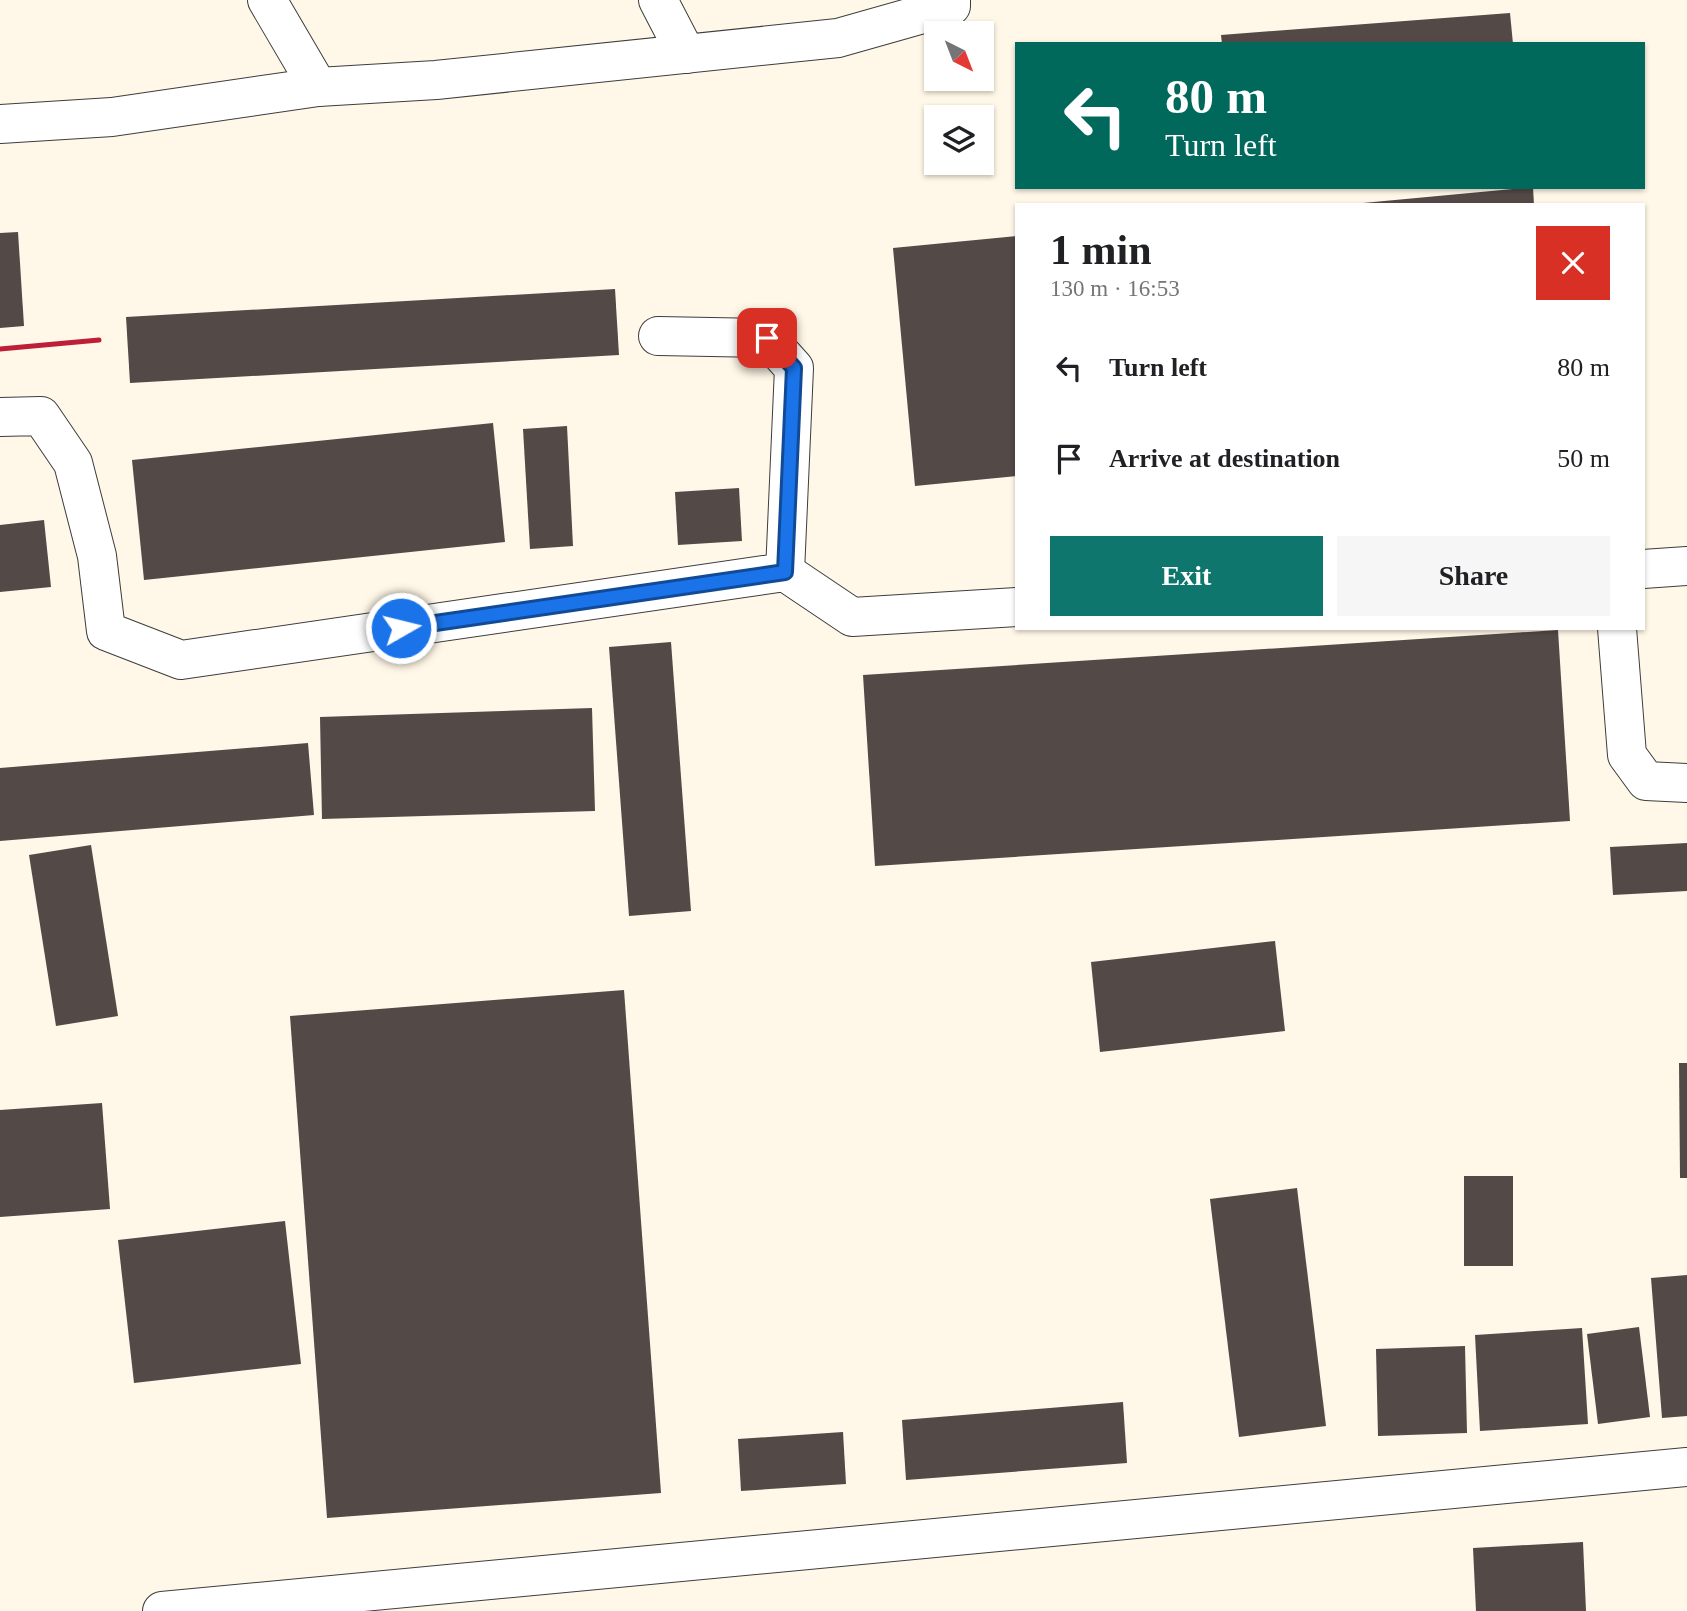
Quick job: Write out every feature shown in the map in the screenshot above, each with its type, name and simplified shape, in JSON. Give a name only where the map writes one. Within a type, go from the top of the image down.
[{"type":"lane","points":[[267,0],[318,87]]},
{"type":"lane","points":[[658,0],[686,54]]},
{"type":"lane","points":[[0,124],[112,117],[318,87],[436,80],[838,38],[951,6],[951,0]]},
{"type":"lane","points":[[658,337],[767,338],[794,368],[785,572]]},
{"type":"lane","points":[[0,417],[41,416],[73,463],[97,556],[106,631],[181,660],[785,572],[852,617],[1015,607]]},
{"type":"lane","points":[[1645,569],[1687,566]]},
{"type":"lane","points":[[1617,630],[1627,755],[1646,781],[1687,783]]},
{"type":"lane","points":[[162,1611],[1687,1467]]},
{"type":"building","points":[[1510,13],[1513,42],[1222,42],[1221,35]]},
{"type":"building","points":[[1533,189],[1534,203],[1363,203]]},
{"type":"building","points":[[18,232],[24,326],[0,328],[0,233]]},
{"type":"building","points":[[1015,236],[1015,476],[915,486],[893,248]]},
{"type":"building","points":[[615,289],[619,355],[130,383],[126,317]]},
{"type":"building","points":[[493,423],[505,542],[144,580],[132,460]]},
{"type":"building","points":[[567,426],[573,546],[530,549],[523,429]]},
{"type":"building","points":[[739,488],[742,541],[678,545],[675,492]]},
{"type":"building","points":[[44,520],[51,587],[0,592],[0,525]]},
{"type":"building","points":[[1558,630],[1570,821],[875,866],[863,675]]},
{"type":"building","points":[[671,642],[691,911],[629,916],[609,647]]},
{"type":"building","points":[[592,708],[595,811],[322,819],[320,717]]},
{"type":"building","points":[[308,743],[314,815],[0,841],[0,768]]},
{"type":"building","points":[[1687,843],[1687,891],[1613,895],[1610,847]]},
{"type":"building","points":[[91,845],[118,1016],[56,1026],[29,855]]},
{"type":"building","points":[[1275,941],[1285,1031],[1100,1052],[1091,962]]},
{"type":"building","points":[[624,990],[661,1493],[327,1518],[290,1016]]},
{"type":"building","points":[[1679,1063],[1687,1063],[1687,1178],[1680,1178]]},
{"type":"building","points":[[102,1103],[110,1209],[0,1217],[0,1110]]},
{"type":"building","points":[[1464,1176],[1513,1176],[1513,1266],[1464,1266]]},
{"type":"building","points":[[1297,1188],[1326,1426],[1239,1437],[1210,1199]]},
{"type":"building","points":[[285,1221],[301,1364],[134,1383],[118,1240]]},
{"type":"building","points":[[1687,1275],[1687,1416],[1662,1418],[1651,1278]]},
{"type":"building","points":[[1639,1327],[1650,1417],[1598,1424],[1587,1334]]},
{"type":"building","points":[[1582,1328],[1588,1424],[1480,1431],[1475,1335]]},
{"type":"building","points":[[1465,1346],[1467,1433],[1378,1436],[1376,1349]]},
{"type":"building","points":[[1123,1402],[1127,1463],[906,1480],[902,1420]]},
{"type":"building","points":[[843,1432],[846,1484],[741,1491],[738,1439]]},
{"type":"building","points":[[1583,1542],[1586,1611],[1476,1611],[1473,1548]]},
{"type":"railway","points":[[0,349],[99,340]]},
{"type":"route","points":[[401,628],[785,572],[794,368],[767,338]]}]
